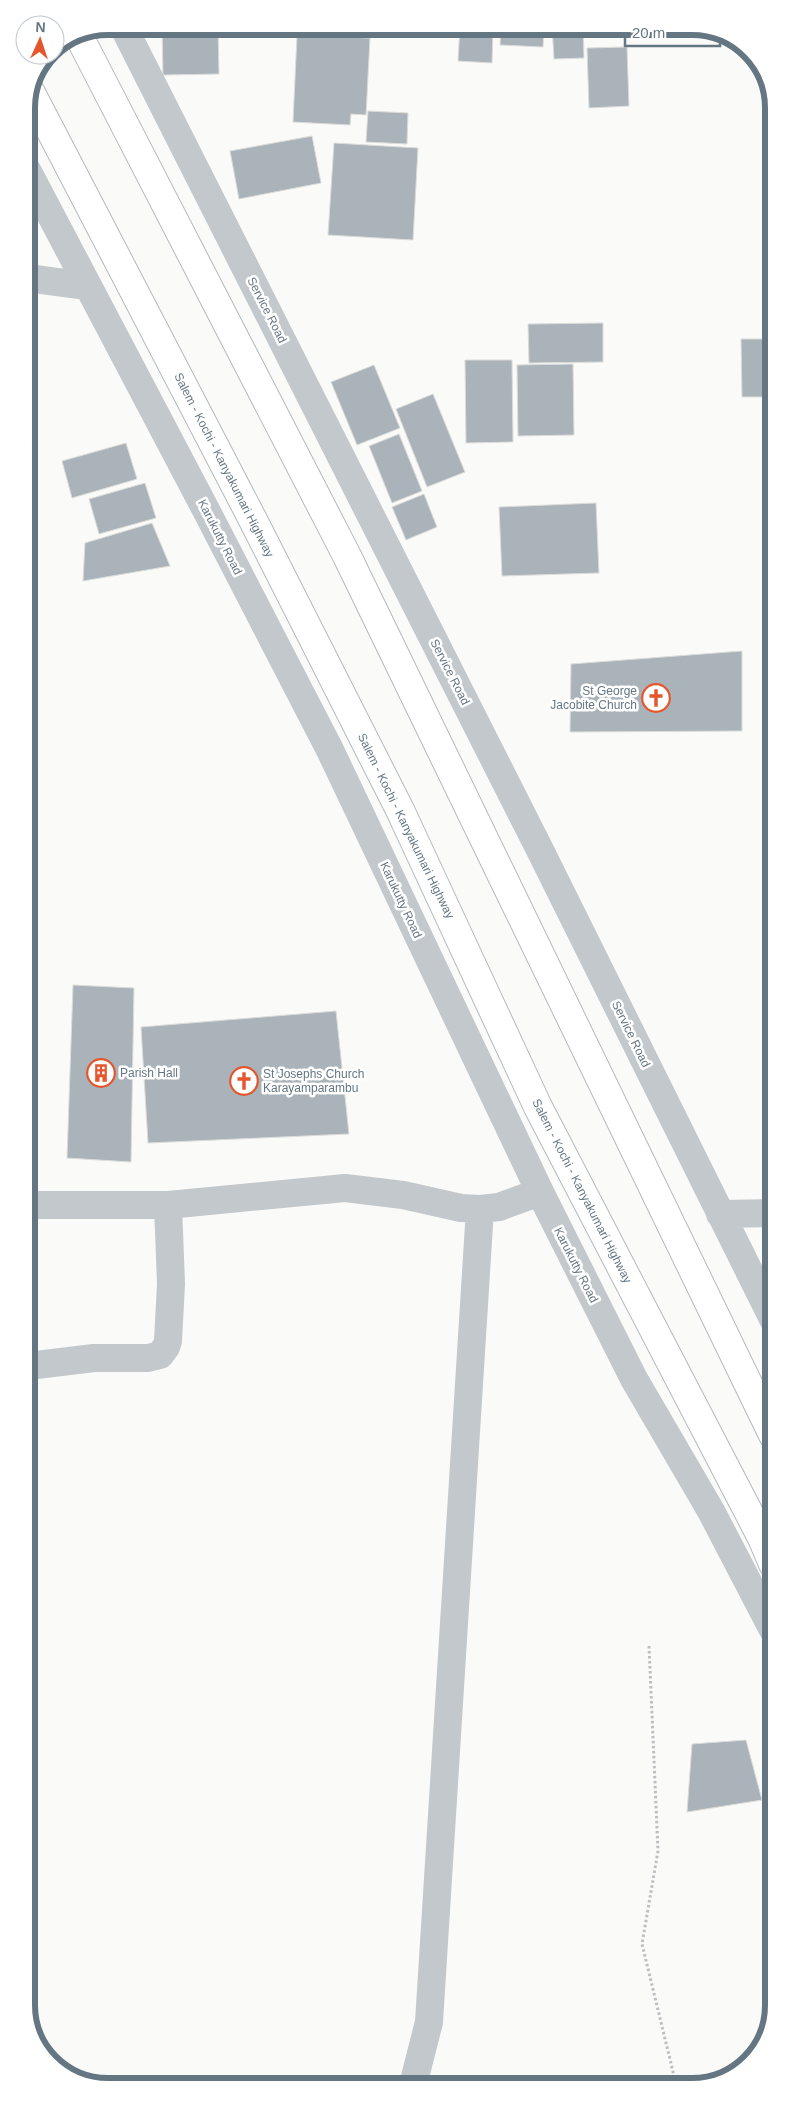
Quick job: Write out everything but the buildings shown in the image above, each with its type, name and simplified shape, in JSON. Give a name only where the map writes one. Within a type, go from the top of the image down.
[{"type":"highway","points":[[81,41],[347,556],[765,1418]]},
{"type":"highway","name":"Salem - Kochi - Kanyakumari Highway","points":[[35,101],[253,520],[400,810],[538,1107],[765,1545]]},
{"type":"street","name":"Service Road","points":[[129,35],[540,850],[765,1303]]},
{"type":"street","name":"Karukutty Road","points":[[35,187],[206,510],[330,750],[540,1192],[634,1378],[711,1511],[765,1615]]},
{"type":"street","points":[[35,279],[87,286]]},
{"type":"street","points":[[35,1205],[168,1205],[345,1188],[403,1195],[461,1208],[480,1208],[499,1207],[540,1192]]},
{"type":"street","points":[[35,1365],[94,1358],[148,1358],[156,1357],[164,1351],[168,1341],[171,1284],[168,1205]]},
{"type":"street","points":[[415,2078],[429,2022],[480,1208]]},
{"type":"street","points":[[720,1214],[765,1213]]},
{"type":"path","points":[[649,1646],[658,1851],[642,1944],[675,2078]]},
{"type":"place","name":"St George Jacobite Church","points":[[656,698]]},
{"type":"place","name":"Parish Hall","points":[[101,1073]]},
{"type":"place","name":"St Josephs Church Karayamparambu","points":[[244,1081]]}]
